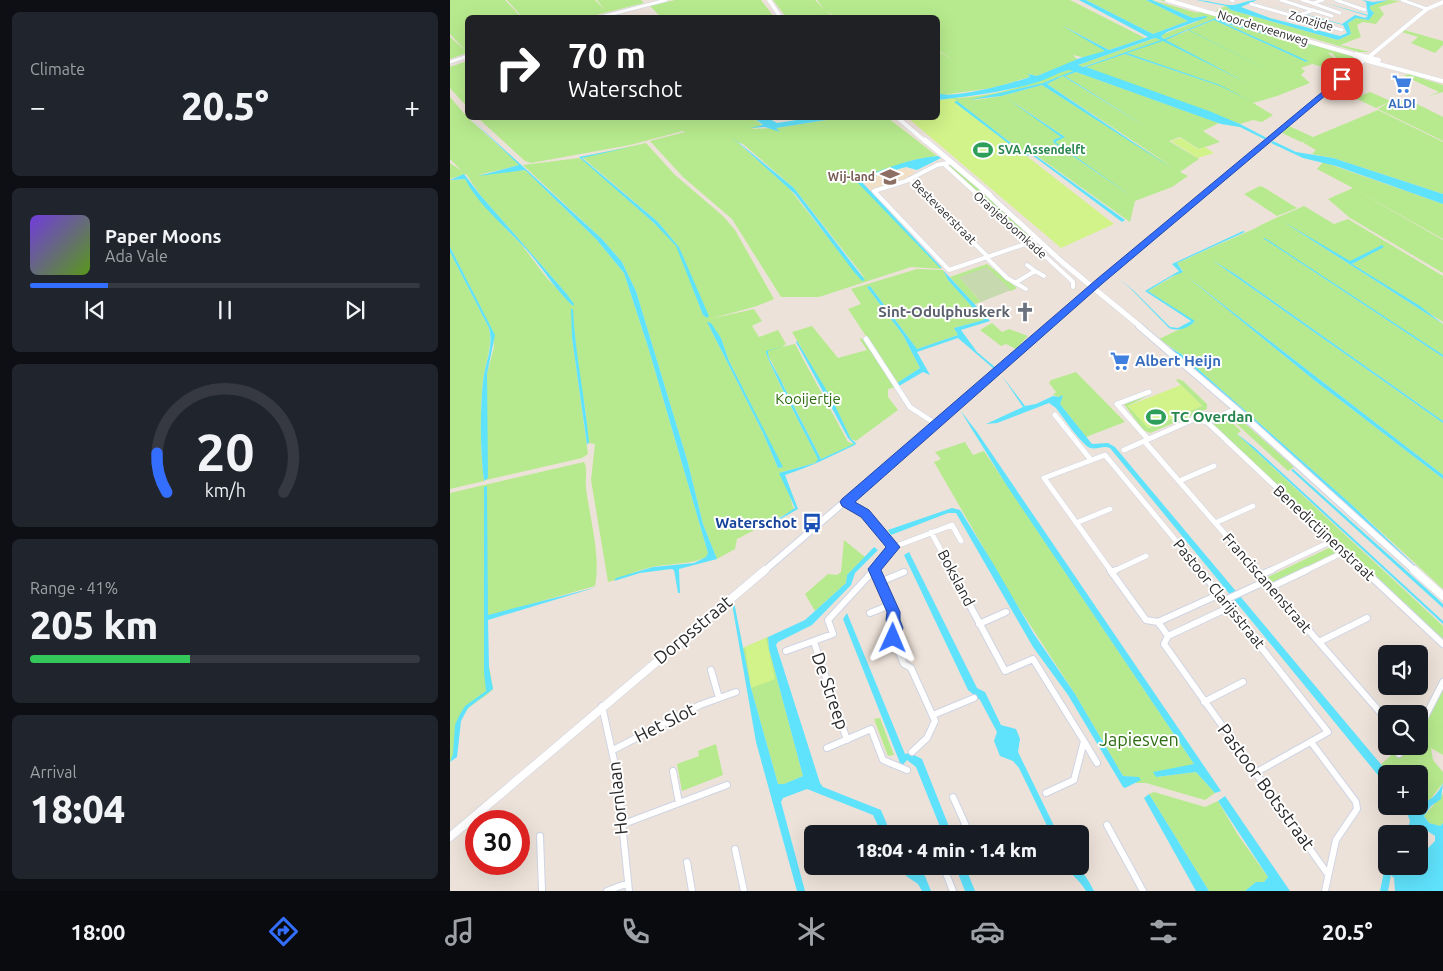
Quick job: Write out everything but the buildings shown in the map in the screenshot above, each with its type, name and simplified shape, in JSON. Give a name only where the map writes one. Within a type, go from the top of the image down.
[{"type":"street","points":[[608,15],[666,0]]},
{"type":"street","points":[[769,0],[779,15]]},
{"type":"street","name":"Noorderveenweg","points":[[1167,0],[1361,57]]},
{"type":"street","name":"Noorderveenweg","points":[[1173,0],[1361,57]]},
{"type":"street","points":[[1281,0],[1332,16]]},
{"type":"street","points":[[1302,0],[1340,13]]},
{"type":"street","points":[[1309,2],[1323,0]]},
{"type":"street","points":[[1336,0],[1365,10]]},
{"type":"street","points":[[1402,0],[1427,9]]},
{"type":"street","points":[[1361,57],[1370,56],[1427,9],[1442,3]]},
{"type":"street","name":"Zonzijde","points":[[1250,4],[1342,30]]},
{"type":"street","points":[[1296,17],[1322,7]]},
{"type":"street","points":[[1370,56],[1374,60]]},
{"type":"street","points":[[450,62],[465,57]]},
{"type":"street","points":[[1361,57],[1443,80]]},
{"type":"street","name":"Dorpsstraat","points":[[450,837],[602,706],[846,502],[1361,57]]},
{"type":"street","points":[[900,120],[952,162],[1037,240],[1223,399],[1262,438],[1292,461],[1443,596]]},
{"type":"street","name":"Bestevaerstraat","points":[[952,162],[934,166],[909,179],[1006,277],[1026,289]]},
{"type":"street","name":"Oranjeboomkade","points":[[944,164],[1028,243],[1073,282],[1073,287]]},
{"type":"street","points":[[909,179],[874,191],[949,270],[1037,240]]},
{"type":"street","points":[[1027,265],[1044,276]]},
{"type":"street","points":[[1015,283],[1035,271]]},
{"type":"street","points":[[866,339],[910,406],[936,424]]},
{"type":"street","name":"Franciscanenstraat","points":[[1149,392],[1117,404],[1179,481],[1378,710]]},
{"type":"street","points":[[1124,450],[1194,419],[1207,422],[1235,410]]},
{"type":"street","points":[[1055,415],[1091,460]]},
{"type":"street","name":"Benedictijnenstraat","points":[[1207,422],[1443,644]]},
{"type":"street","name":"Pastoor Clarijsstraat","points":[[1091,460],[1105,455],[1220,594],[1227,599],[1230,607],[1328,732],[1311,742]]},
{"type":"street","name":"Pastoor Botsstraat","points":[[1091,460],[1044,478],[1146,620],[1158,622],[1168,636],[1164,644],[1327,873]]},
{"type":"street","points":[[1179,481],[1214,466]]},
{"type":"street","points":[[846,502],[865,513],[879,532],[894,547]]},
{"type":"street","name":"Franciscanenstraat","points":[[1216,523],[1252,506]]},
{"type":"street","points":[[1076,523],[1110,509]]},
{"type":"street","points":[[912,752],[927,738],[935,721],[911,668],[904,664],[893,638],[896,628],[890,605],[874,569],[894,547],[952,525],[962,541]]},
{"type":"street","name":"Boksland","points":[[932,532],[1005,671],[1033,659],[1097,763]]},
{"type":"street","points":[[1260,575],[1332,541]]},
{"type":"street","points":[[1271,587],[1344,552]]},
{"type":"street","points":[[1111,572],[1146,556]]},
{"type":"street","name":"De Streep","points":[[786,651],[833,634],[828,620],[874,569]]},
{"type":"street","points":[[880,582],[904,572]]},
{"type":"street","points":[[1227,599],[1266,581]]},
{"type":"street","points":[[1158,622],[1220,594]]},
{"type":"street","points":[[870,613],[890,605]]},
{"type":"street","points":[[1168,636],[1230,607]]},
{"type":"street","name":"Boksland","points":[[979,624],[1006,612]]},
{"type":"street","name":"Franciscanenstraat","points":[[1319,642],[1367,618]]},
{"type":"street","name":"De Streep","points":[[814,642],[847,740]]},
{"type":"street","points":[[711,670],[719,698]]},
{"type":"street","points":[[1204,702],[1243,682]]},
{"type":"street","points":[[1428,711],[1443,682]]},
{"type":"street","name":"Het Slot","points":[[613,750],[700,705],[736,692]]},
{"type":"street","points":[[933,715],[974,698]]},
{"type":"street","name":"Hornlaan","points":[[602,706],[609,726],[613,750],[628,887]]},
{"type":"street","name":"De Streep","points":[[827,748],[871,729],[883,760],[907,770]]},
{"type":"street","points":[[1046,793],[1074,780],[1084,741]]},
{"type":"street","points":[[1255,773],[1311,742],[1356,802],[1357,809],[1336,840],[1324,891]]},
{"type":"street","points":[[673,771],[679,804]]},
{"type":"street","points":[[621,825],[727,785]]},
{"type":"street","points":[[953,797],[966,825]]},
{"type":"street","points":[[1107,825],[1143,891]]},
{"type":"street","points":[[540,836],[542,891]]},
{"type":"street","points":[[735,849],[744,891]]},
{"type":"street","points":[[687,862],[692,891]]},
{"type":"street","points":[[947,875],[953,891]]},
{"type":"street","points":[[607,891],[628,887]]},
{"type":"shaded area","name":"Wij-land","points":[[905,168],[916,172],[905,180],[870,190],[861,180]]},
{"type":"green space","points":[[450,0],[505,0],[519,15],[465,15],[465,50],[450,34]]},
{"type":"green space","points":[[507,0],[595,0],[605,10],[597,0],[641,0],[644,3],[596,15],[520,15]]},
{"type":"green space","points":[[675,0],[761,0],[772,15],[659,15],[650,6]]},
{"type":"green space","points":[[773,0],[815,0],[824,9],[817,0],[1070,0],[1145,38],[1109,50],[1062,25],[1106,51],[1086,58],[1073,55],[1078,60],[1037,76],[1028,74],[1030,77],[992,88],[943,95],[940,94],[940,52],[953,60],[940,51],[940,15],[832,15],[827,11],[831,15],[784,15]]},
{"type":"green space","points":[[1086,0],[1146,0],[1188,21],[1153,34]]},
{"type":"green space","points":[[1152,0],[1198,13],[1200,11],[1160,0],[1165,0],[1350,54],[1357,61],[1336,58],[1332,53],[1328,53],[1334,58],[1323,67],[1312,64],[1301,68],[1305,71],[1301,75],[1310,83],[1253,103],[1273,115],[1262,122],[1253,120],[1240,124],[1085,67],[1125,54],[1226,88],[1126,53],[1163,40],[1247,83],[1165,40],[1214,20],[1306,62],[1224,23],[1319,49],[1216,18],[1164,39],[1161,35],[1196,22],[1205,16],[1193,18]]},
{"type":"green space","points":[[1388,0],[1400,1],[1379,7],[1384,14],[1376,24],[1363,22],[1357,25],[1361,37],[1340,45],[1370,52],[1359,52],[1216,10],[1226,6],[1231,10],[1338,40],[1351,34],[1348,23],[1356,18],[1368,20],[1374,13],[1370,6]]},
{"type":"green space","points":[[1404,30],[1443,41],[1443,45],[1435,53],[1411,43],[1418,37],[1402,32]]},
{"type":"green space","points":[[450,37],[465,50],[465,54],[450,59]]},
{"type":"green space","points":[[1156,38],[1162,40],[1082,67],[1078,65]]},
{"type":"green space","points":[[465,62],[465,105],[450,88],[450,67]]},
{"type":"green space","points":[[1068,69],[1074,71],[1043,83],[970,101],[1001,96],[1042,85],[1174,168],[1047,84],[1063,76],[1147,128],[1065,76],[1076,72],[1219,123],[1203,131],[1220,142],[1199,149],[1180,137],[1169,141],[1199,159],[1180,172],[1188,176],[1172,187],[1135,201],[1130,222],[1033,153],[1026,154],[952,98],[997,93]],"holes":[[[1006,97],[1065,137],[1054,142],[1133,198],[1054,143],[1053,140],[1062,137]]]},
{"type":"green space","points":[[1411,73],[1443,85],[1443,92],[1426,97],[1439,92],[1404,76]]},
{"type":"green space","points":[[1370,92],[1393,102],[1407,99],[1443,117],[1443,141],[1378,109],[1389,102],[1376,108],[1355,98]]},
{"type":"green space","points":[[450,97],[465,114],[465,120],[470,120],[520,165],[478,175],[525,170],[596,239],[624,273],[649,350],[708,553],[707,557],[680,564],[646,568],[608,582],[591,480],[595,444],[588,443],[586,412],[579,376],[572,309],[572,338],[588,454],[582,458],[486,480],[487,374],[494,347],[493,332],[450,247],[450,180],[465,179],[506,229],[521,244],[546,277],[573,306],[566,293],[481,196],[466,174],[450,179],[450,163],[462,171],[450,159]]},
{"type":"green space","name":"SVA Assendelft","points":[[952,98],[1114,224],[1061,248],[910,120],[940,120],[940,100]]},
{"type":"green space","points":[[1378,110],[1443,142],[1443,194],[1333,158],[1312,154],[1316,150],[1302,142],[1311,138],[1301,142],[1282,133],[1289,126],[1313,137]]},
{"type":"green space","points":[[480,120],[756,120],[763,126],[751,129],[775,128],[826,120],[891,120],[937,156],[913,160],[859,180],[942,269],[911,267],[819,297],[781,297],[732,219],[683,177],[650,141],[685,132],[683,131],[630,145],[531,163],[525,161]],"holes":[[[737,142],[743,144],[794,188],[865,278],[847,262],[789,188]]]},
{"type":"green space","points":[[1181,138],[1198,149],[1205,147],[1214,153],[1198,158],[1171,141]]},
{"type":"green space","name":"Kooijertje","points":[[646,143],[675,175],[723,216],[735,230],[774,299],[757,306],[710,319],[754,309],[762,321],[752,326],[759,337],[778,330],[786,344],[782,347],[795,344],[848,442],[855,444],[821,459],[766,351],[780,385],[819,460],[815,463],[782,472],[794,510],[737,539],[735,549],[717,559],[703,524],[688,463],[636,291],[622,262],[602,239],[523,165],[579,158],[590,165],[677,246],[703,315],[708,316],[679,247],[658,222],[582,157]],"holes":[[[707,322],[721,338],[729,361],[782,467],[778,468],[763,433]]]},
{"type":"green space","points":[[1323,162],[1443,204],[1443,239],[1354,189],[1443,240],[1443,273],[1350,218],[1328,199],[1353,188],[1317,169]]},
{"type":"green space","points":[[947,165],[952,165],[980,188],[1033,239],[1029,241]]},
{"type":"green space","points":[[1260,186],[1297,208],[1277,216],[1244,194]]},
{"type":"green space","points":[[1304,206],[1334,224],[1348,219],[1443,276],[1443,322],[1352,264],[1384,246],[1350,262],[1285,223],[1443,324],[1443,355],[1263,238],[1443,357],[1443,421],[1235,274],[1212,260],[1443,423],[1443,475],[1185,275],[1314,380],[1443,479],[1443,589],[1352,505],[1181,354],[1159,339],[1195,322],[1148,291],[1183,271],[1177,263]]},
{"type":"green space","points":[[450,252],[489,328],[490,342],[483,381],[481,406],[481,444],[484,481],[450,489]]},
{"type":"green space","points":[[987,264],[1017,288],[1011,291],[959,277],[981,302],[974,304],[950,277]]},
{"type":"green space","points":[[987,267],[1011,290],[981,302],[959,277]]},
{"type":"green space","points":[[917,269],[943,270],[948,280],[985,320],[954,328],[958,335],[917,349],[870,286],[867,287],[903,335],[920,368],[897,383],[848,309],[861,304],[851,289]]},
{"type":"green space","points":[[992,323],[1002,332],[1009,329],[1028,336],[1016,349],[1006,344],[1001,346],[980,330]]},
{"type":"green space","points":[[812,326],[838,358],[867,350],[859,338],[865,340],[896,387],[888,389],[888,397],[898,410],[856,441],[851,439],[836,408],[792,332]]},
{"type":"green space","points":[[1076,372],[1125,422],[1086,437],[1060,404],[1062,396],[1053,395],[1056,392],[1049,383],[1051,380]]},
{"type":"green space","points":[[1176,380],[1183,381],[1207,404],[1207,409],[1150,433],[1143,430],[1124,404],[1153,393],[1128,406],[1149,428],[1202,406]]},
{"type":"green space","name":"TC Overdan","points":[[1181,385],[1202,406],[1148,428],[1128,406]]},
{"type":"green space","points":[[1226,417],[1241,431],[1237,434],[1443,626],[1443,640],[1213,426],[1214,422]]},
{"type":"green space","points":[[1229,417],[1241,420],[1294,467],[1288,471]]},
{"type":"green space","name":"Japiesven","points":[[965,442],[973,455],[984,451],[1194,764],[1156,777],[1196,772],[1215,793],[1205,800],[1146,783],[1136,783],[1133,777],[1123,776],[1075,694],[1012,597],[934,462],[941,459],[935,452]]},
{"type":"green space","points":[[584,462],[586,488],[596,550],[595,586],[488,616],[488,660],[493,689],[466,711],[460,723],[456,757],[450,761],[450,493]]},
{"type":"green space","points":[[844,540],[865,557],[847,575],[846,583],[815,611],[805,594],[828,574],[837,575],[841,572]]},
{"type":"green space","points":[[1333,546],[1339,551],[1273,583],[1268,577]]},
{"type":"green space","points":[[768,637],[769,649],[803,776],[784,784],[778,784],[751,688],[743,648]]},
{"type":"green space","points":[[766,638],[775,679],[751,688],[745,647]]},
{"type":"green space","points":[[1443,688],[1443,755],[1431,748],[1433,760],[1443,772],[1443,783],[1428,801],[1428,765],[1381,764],[1392,755],[1402,757],[1403,755],[1428,755],[1428,719]]},
{"type":"green space","points":[[880,718],[894,755],[888,756],[874,719]]},
{"type":"green space","points":[[716,744],[723,775],[682,791],[677,764],[699,756],[698,751]]},
{"type":"green space","points":[[1154,792],[1205,807],[1218,801],[1238,835],[1268,877],[1264,882],[1256,882],[1245,891],[1209,891],[1149,794]]},
{"type":"green space","points":[[1443,794],[1443,823],[1440,826],[1429,823],[1424,816],[1428,815],[1428,811]]},
{"type":"water","points":[[1079,0],[1086,0],[1153,34],[1188,21],[1146,0],[1152,0],[1193,18],[1208,17],[1167,32],[1161,36],[1164,39],[1216,18],[1320,49],[1224,23],[1308,61],[1306,62],[1214,20],[1189,30],[1291,81],[1188,30],[1166,40],[1247,83],[1163,41],[1127,53],[1220,85],[1249,100],[1220,86],[1125,54],[1086,67],[1209,111],[1240,124],[1267,138],[1266,140],[1240,127],[1221,124],[1076,72],[1065,76],[1148,128],[1063,76],[1047,84],[1173,169],[1042,85],[1001,96],[969,100],[1043,83],[1073,71],[1065,71],[1041,81],[1015,88],[940,100],[940,94],[945,95],[968,93],[997,87],[1030,77],[1028,74],[1037,76],[1080,58],[1105,51],[1061,25],[1109,50],[1148,37]],"holes":[[[1155,38],[1161,40],[1083,67],[1078,65]]]},
{"type":"water","points":[[1196,0],[1232,5],[1257,0],[1241,7],[1270,18],[1340,36],[1347,33],[1343,25],[1258,2],[1342,24],[1355,15],[1365,18],[1368,16],[1322,2],[1368,15],[1366,2],[1362,0],[1373,2],[1388,0],[1370,6],[1374,13],[1369,20],[1356,18],[1348,23],[1351,34],[1338,40],[1231,10],[1226,6]]},
{"type":"water","points":[[1005,97],[1065,137],[1055,142],[1134,198],[1054,143],[1053,140],[1061,137]]},
{"type":"water","points":[[957,101],[1025,154],[1032,153],[1125,220],[1122,222],[1032,155],[1025,156],[954,102]]},
{"type":"water","points":[[472,120],[602,239],[622,262],[636,291],[688,463],[703,524],[717,559],[679,569],[680,593],[678,593],[674,570],[671,569],[640,573],[614,581],[616,578],[653,567],[694,563],[706,557],[708,553],[649,350],[624,273],[596,239],[525,170],[478,176],[519,165]]},
{"type":"water","points":[[757,120],[772,120],[777,123],[797,120],[826,120],[776,128],[780,132],[765,127],[750,128],[763,125]]},
{"type":"water","points":[[732,137],[794,188],[865,280],[862,281],[854,272],[795,194]]},
{"type":"water","points":[[1273,141],[1296,152],[1333,158],[1443,194],[1443,204],[1336,166],[1303,158],[1271,143]]},
{"type":"water","points":[[631,147],[582,158],[658,222],[679,247],[709,316],[707,318],[703,315],[676,246],[654,223],[579,157]]},
{"type":"water","points":[[938,156],[941,158],[917,170],[906,167],[860,180],[942,268],[854,179],[906,162]]},
{"type":"water","points":[[464,174],[566,293],[574,304],[573,306],[528,251],[484,206],[465,179],[450,180]]},
{"type":"water","points":[[1282,221],[1350,261],[1382,245],[1384,247],[1352,264],[1420,306],[1443,324]]},
{"type":"water","points":[[1243,231],[1245,232],[1177,263],[1183,272],[1148,291],[1195,321],[1183,329],[1169,328],[1118,278],[1133,290],[1170,327],[1178,328],[1191,321],[1145,291],[1179,271],[1172,264]]},
{"type":"water","points":[[1263,238],[1443,355],[1443,357]]},
{"type":"water","points":[[450,247],[495,335],[487,374],[488,478],[484,481],[481,444],[481,406],[483,381],[490,348],[489,328],[450,252]]},
{"type":"water","points":[[1212,260],[1235,274],[1443,421],[1443,423]]},
{"type":"water","points":[[943,270],[990,321],[961,330],[977,352],[996,368],[994,369],[958,338],[917,352],[930,375],[923,372],[899,386],[897,383],[920,368],[903,335],[867,287],[870,286],[917,349],[958,335],[954,328],[984,320],[948,280]]},
{"type":"water","points":[[1185,275],[1443,475],[1443,479],[1314,380]]},
{"type":"water","points":[[571,309],[573,309],[589,442],[587,445],[572,338]]},
{"type":"water","points":[[707,322],[711,323],[721,338],[729,361],[783,467],[778,468],[763,433]]},
{"type":"water","points":[[797,341],[833,401],[851,439],[856,443],[855,445],[820,461],[803,468],[785,475],[798,509],[768,526],[795,508],[779,473],[815,463],[818,459],[780,384],[768,357],[766,351],[784,346],[768,351],[769,359],[821,459],[854,444],[848,438]]},
{"type":"water","points":[[1168,346],[1181,354],[1352,505],[1443,592]]},
{"type":"water","points":[[1002,376],[1025,406],[1036,404],[1053,396],[1059,397],[1063,395],[1060,404],[1092,444],[1108,443],[1115,447],[1381,765],[1378,765],[1378,775],[1110,448],[1090,448],[1086,446],[1056,408],[1049,403],[997,423],[986,424],[1023,407]]},
{"type":"water","points":[[960,410],[977,432],[1221,791],[1215,793],[1196,772],[1156,777],[1153,772],[1194,764],[1007,486]]},
{"type":"water","points":[[1236,433],[1254,447],[1443,621],[1443,624]]},
{"type":"water","points":[[1293,469],[1443,604],[1443,608],[1291,470]]},
{"type":"water","points":[[487,486],[488,615],[597,587],[488,620],[489,668],[493,689],[468,708],[461,721],[457,757],[450,762],[453,754],[455,725],[460,714],[465,706],[486,691],[484,672],[484,487]]},
{"type":"water","points":[[952,508],[960,510],[1034,634],[1075,694],[1123,776],[1139,777],[1141,780],[1125,788],[1123,787],[1068,695],[1033,647],[956,513],[948,513],[891,535],[888,530]]},
{"type":"water","points":[[874,547],[878,550],[855,573],[851,585],[812,625],[778,642],[776,645],[820,783],[823,787],[881,810],[887,825],[878,825],[873,815],[807,789],[783,798],[781,802],[805,891],[797,891],[756,742],[732,604],[734,602],[751,688],[778,784],[784,784],[803,776],[769,649],[768,637],[805,620],[846,583],[847,575]]},
{"type":"water","points":[[909,552],[977,688],[985,692],[1001,725],[1016,729],[1020,739],[1018,752],[1054,825],[1047,825],[1019,768],[1013,761],[1000,756],[994,741],[997,732],[980,700],[968,690],[904,555]]},
{"type":"water","points":[[847,613],[905,754],[910,753],[922,759],[948,825],[939,825],[916,767],[907,760],[902,766],[900,763],[843,619]]},
{"type":"water","points":[[1443,783],[1441,799],[1428,810],[1428,800],[1440,789]]},
{"type":"water","points":[[1149,794],[1209,891],[1196,891],[1144,798]]},
{"type":"water","points":[[1225,796],[1290,891],[1245,891],[1256,882],[1264,882],[1268,877],[1218,801]]},
{"type":"water","points":[[1408,815],[1425,815],[1429,823],[1440,826],[1443,823],[1443,891],[1395,891],[1394,878],[1391,875],[1428,875],[1428,848],[1435,841],[1435,836],[1428,831],[1428,825],[1409,825],[1410,821]]},
{"type":"water","points":[[924,875],[931,891],[922,891],[918,884],[906,876]]},
{"type":"water","points":[[959,875],[969,875],[975,891],[965,891]]},
{"type":"water","points":[[1073,875],[1084,875],[1094,891],[1086,891]]},
{"type":"water","points":[[1383,875],[1391,875],[1388,891],[1380,891]]},
{"type":"place","name":"ALDI","points":[[1402,84]]},
{"type":"place","name":"SVA Assendelft","points":[[983,150]]},
{"type":"place","name":"Wij-land","points":[[890,177]]},
{"type":"place","name":"Sint-Odulphuskerk","points":[[1025,312]]},
{"type":"place","name":"Albert Heijn","points":[[1120,361]]},
{"type":"place","name":"TC Overdan","points":[[1156,417]]},
{"type":"place","name":"Waterschot","points":[[812,523]]},
{"type":"route","points":[[893,638],[896,628],[893,612],[874,569],[894,547],[879,532],[865,513],[846,502],[965,401],[1100,281],[1342,79]]}]
